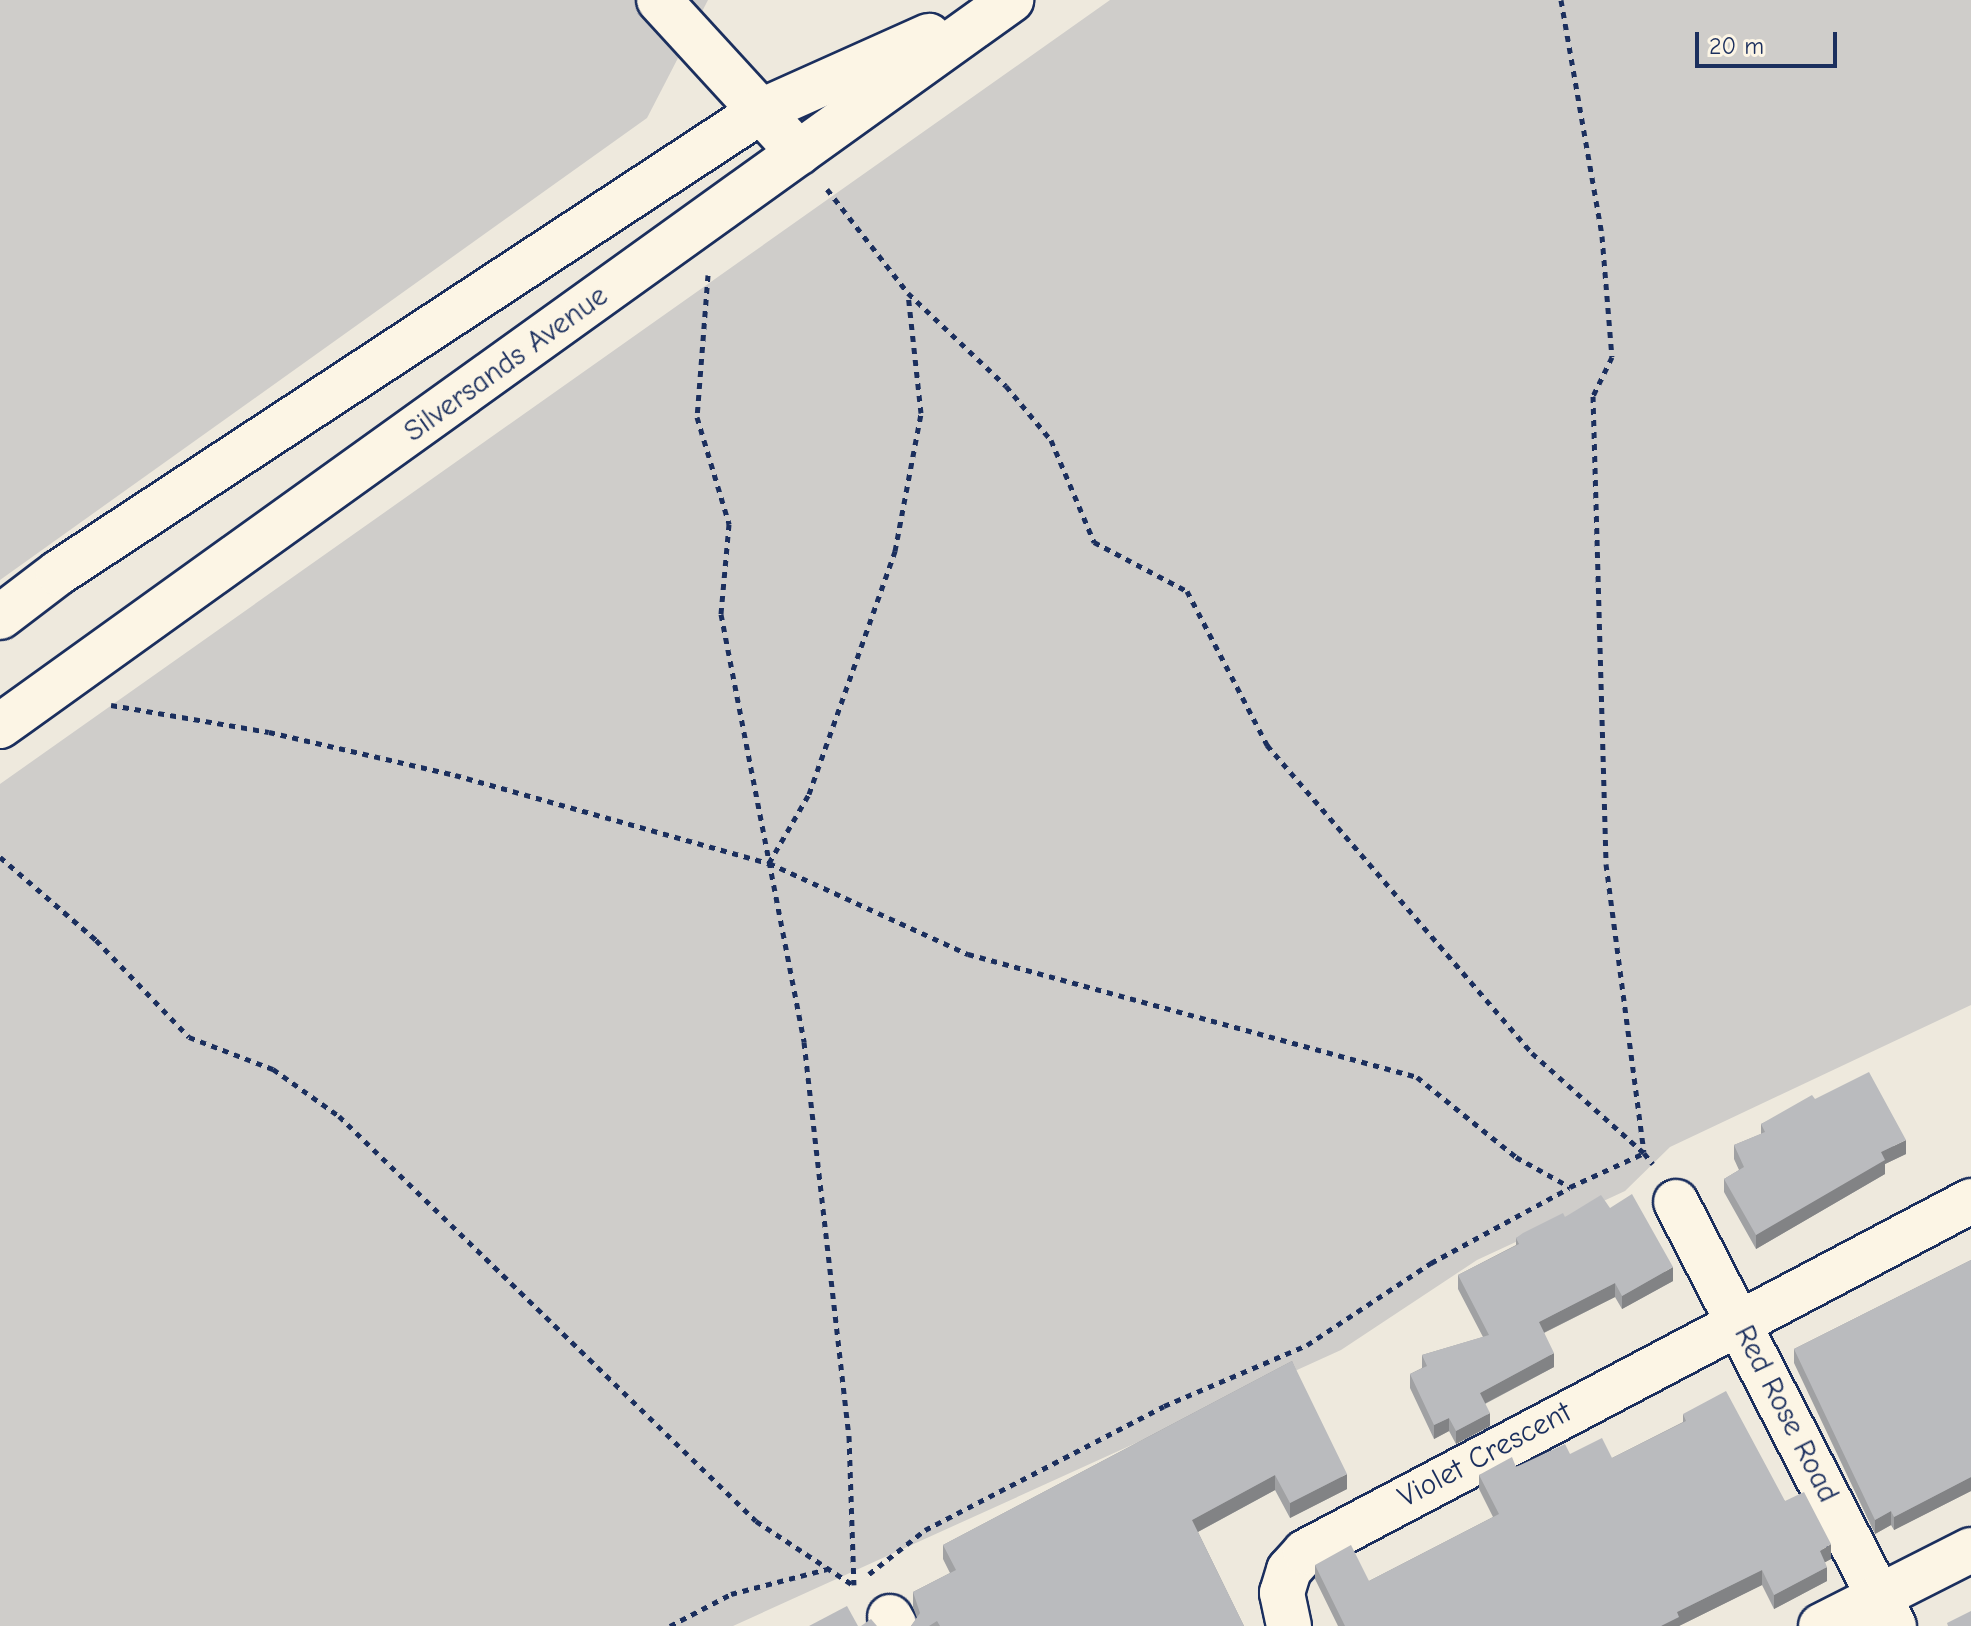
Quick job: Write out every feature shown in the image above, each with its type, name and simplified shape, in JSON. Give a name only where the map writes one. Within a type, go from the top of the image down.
[{"type":"street","points":[[659,0],[811,170]]},
{"type":"street","name":"Silversands Avenue","points":[[0,617],[58,573],[761,111],[1010,0]]},
{"type":"street","name":"Silversands Avenue","points":[[0,726],[811,170],[1010,0]]},
{"type":"street","name":"Violet Crescent","points":[[1289,1626],[1282,1593],[1289,1570],[1305,1552],[1738,1321],[1971,1201]]},
{"type":"street","name":"Red Rose Road","points":[[1676,1202],[1886,1611]]},
{"type":"street","points":[[1821,1626],[1886,1611],[1971,1550]]},
{"type":"path","points":[[1561,0],[1602,236],[1612,357],[1593,396],[1606,864],[1644,1153]]},
{"type":"path","points":[[811,170],[908,293],[1006,386],[1051,440],[1094,542],[1187,591],[1267,745],[1532,1053],[1644,1153],[1676,1202]]},
{"type":"path","points":[[709,267],[697,417],[729,524],[721,614],[804,1042],[849,1436],[854,1585]]},
{"type":"path","points":[[769,863],[809,794],[895,551],[921,413],[908,293]]},
{"type":"path","points":[[95,702],[269,732],[455,775],[769,863],[968,954],[1417,1077],[1516,1157],[1570,1187]]},
{"type":"path","points":[[0,857],[96,940],[189,1037],[273,1069],[339,1116],[756,1521],[854,1585],[893,1622]]},
{"type":"path","points":[[854,1585],[925,1530],[1164,1406],[1307,1345],[1431,1263],[1570,1187],[1644,1153]]},
{"type":"path","points":[[670,1626],[731,1594],[828,1568]]},
{"type":"shaded area","points":[[0,0],[708,0],[647,118],[0,580]]},
{"type":"shaded area","points":[[1110,0],[1971,0],[1971,1005],[1670,1147],[1625,1191],[1477,1260],[1341,1350],[733,1626],[0,1626],[0,784]]},
{"type":"building","points":[[1869,1072],[1906,1140],[1881,1152],[1885,1160],[1756,1235],[1724,1179],[1744,1167],[1734,1145],[1765,1132],[1761,1124],[1812,1095],[1815,1099]]},
{"type":"building","points":[[1632,1194],[1673,1267],[1622,1296],[1615,1283],[1539,1322],[1554,1353],[1480,1393],[1490,1413],[1456,1431],[1449,1418],[1434,1425],[1410,1374],[1427,1366],[1422,1355],[1489,1335],[1458,1275],[1519,1244],[1516,1238],[1523,1233],[1563,1213],[1565,1217],[1601,1195],[1610,1208]]},
{"type":"building","points":[[1971,1260],[1971,1477],[1894,1517],[1891,1511],[1875,1520],[1794,1349]]},
{"type":"building","points":[[1292,1361],[1347,1474],[1290,1503],[1275,1475],[1192,1520],[1244,1626],[940,1626],[937,1621],[929,1626],[911,1626],[920,1613],[913,1592],[956,1570],[943,1545]]},
{"type":"building","points":[[1726,1391],[1785,1501],[1804,1492],[1831,1544],[1820,1551],[1827,1567],[1774,1595],[1762,1570],[1677,1612],[1679,1617],[1661,1626],[1345,1626],[1315,1565],[1351,1545],[1369,1581],[1499,1514],[1479,1475],[1512,1457],[1516,1467],[1565,1444],[1570,1454],[1602,1438],[1612,1458],[1686,1421],[1683,1414]]},
{"type":"building","points":[[847,1606],[858,1626],[809,1626]]},
{"type":"building","points":[[1971,1611],[1971,1626],[1948,1626],[1947,1623]]},
{"type":"building","points":[[871,1619],[877,1626],[861,1626]]}]
